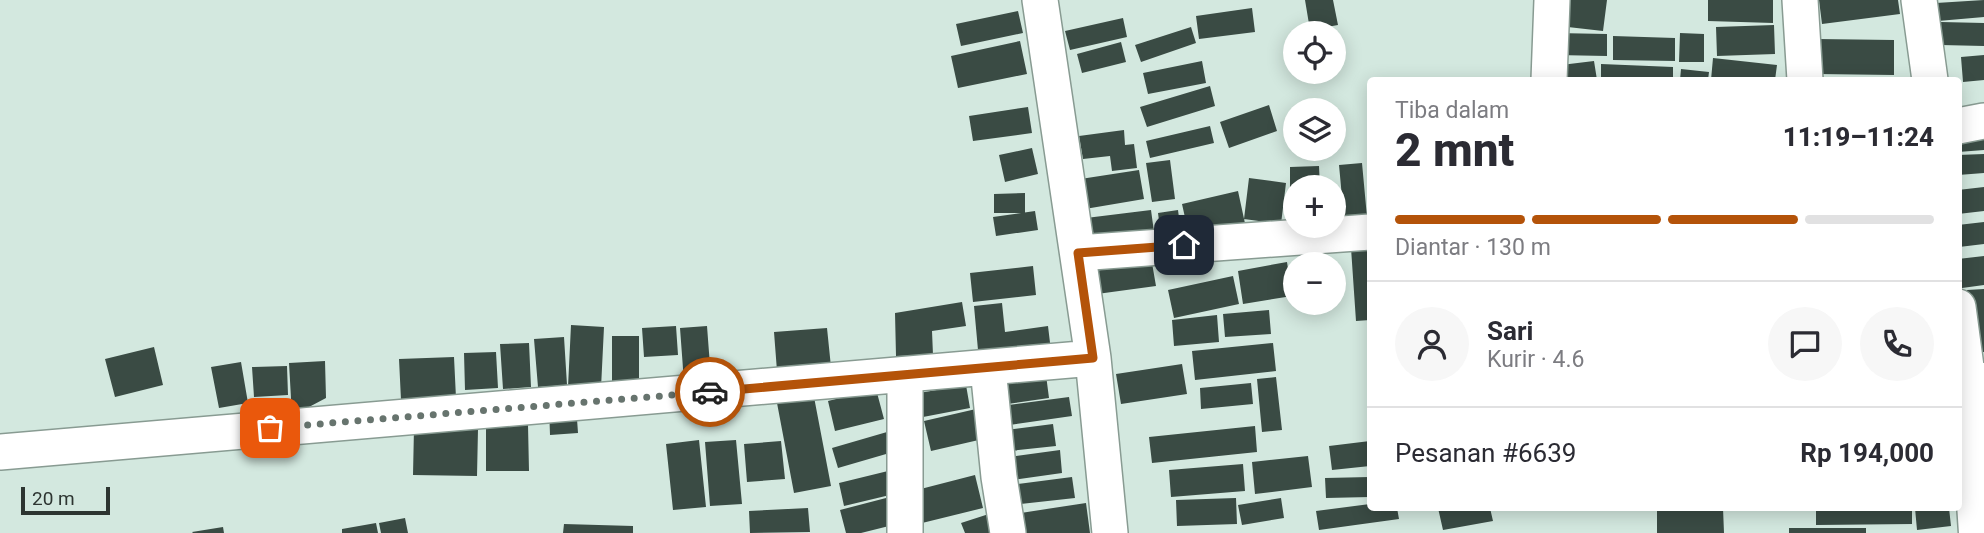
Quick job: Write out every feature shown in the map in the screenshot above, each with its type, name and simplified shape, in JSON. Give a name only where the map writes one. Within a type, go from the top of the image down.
[{"type":"street","points":[[1040,0],[1093,358],[1110,533]]},
{"type":"street","points":[[1549,77],[1552,0]]},
{"type":"street","points":[[1800,0],[1805,77]]},
{"type":"street","points":[[1919,0],[1930,77]]},
{"type":"street","points":[[1962,125],[1984,121]]},
{"type":"street","points":[[1078,253],[1367,232]]},
{"type":"street","points":[[1962,324],[1976,382],[1978,533]]},
{"type":"street","points":[[0,452],[1093,358]]},
{"type":"street","points":[[988,368],[999,477],[1008,533]]},
{"type":"street","points":[[905,376],[905,533]]},
{"type":"building","points":[[1305,0],[1333,0],[1337,21],[1308,21]]},
{"type":"building","points":[[1562,0],[1607,0],[1603,31],[1559,26]]},
{"type":"building","points":[[1708,0],[1773,0],[1773,23],[1708,21]]},
{"type":"building","points":[[1819,0],[1898,0],[1900,14],[1822,24]]},
{"type":"building","points":[[1984,0],[1984,17],[1938,21],[1936,3]]},
{"type":"building","points":[[1252,8],[1255,32],[1199,39],[1196,16]]},
{"type":"building","points":[[1018,11],[1023,33],[961,46],[956,24]]},
{"type":"building","points":[[1123,18],[1127,37],[1070,50],[1065,31]]},
{"type":"building","points":[[1941,22],[1984,23],[1984,46],[1941,45]]},
{"type":"building","points":[[1774,25],[1775,54],[1717,56],[1716,27]]},
{"type":"building","points":[[1191,27],[1196,43],[1141,62],[1135,45]]},
{"type":"building","points":[[1556,33],[1607,34],[1607,56],[1556,55]]},
{"type":"building","points":[[1680,33],[1704,34],[1704,62],[1679,62]]},
{"type":"building","points":[[1613,36],[1675,38],[1675,61],[1613,60]]},
{"type":"building","points":[[1817,39],[1894,40],[1894,75],[1817,74]]},
{"type":"building","points":[[1020,41],[1027,74],[958,88],[951,56]]},
{"type":"building","points":[[1121,42],[1126,62],[1082,73],[1077,54]]},
{"type":"building","points":[[1984,55],[1984,80],[1963,82],[1961,57]]},
{"type":"building","points":[[1713,58],[1777,65],[1775,77],[1711,77]]},
{"type":"building","points":[[1202,61],[1206,83],[1148,94],[1143,73]]},
{"type":"building","points":[[1594,61],[1597,77],[1563,77],[1561,65]]},
{"type":"building","points":[[1601,64],[1673,67],[1673,77],[1601,77]]},
{"type":"building","points":[[1681,69],[1709,72],[1708,77],[1680,77]]},
{"type":"building","points":[[1210,86],[1215,106],[1147,127],[1140,107]]},
{"type":"building","points":[[1269,105],[1277,131],[1229,148],[1220,122]]},
{"type":"building","points":[[1028,107],[1032,133],[973,141],[969,116]]},
{"type":"building","points":[[1210,126],[1214,143],[1150,158],[1146,141]]},
{"type":"building","points":[[1984,127],[1984,150],[1962,152],[1962,129]]},
{"type":"building","points":[[1124,130],[1125,145],[1134,144],[1137,168],[1112,171],[1110,156],[1083,159],[1079,136]]},
{"type":"building","points":[[1032,148],[1038,174],[1005,182],[999,155]]},
{"type":"building","points":[[1984,154],[1984,173],[1962,175],[1962,155]]},
{"type":"building","points":[[1170,160],[1175,199],[1152,202],[1146,163]]},
{"type":"building","points":[[1362,163],[1367,217],[1346,219],[1346,175],[1340,175],[1339,165]]},
{"type":"building","points":[[1319,166],[1319,175],[1290,175],[1290,167]]},
{"type":"building","points":[[1139,170],[1144,199],[1079,210],[1074,180]]},
{"type":"building","points":[[1249,178],[1283,183],[1281,224],[1244,219]]},
{"type":"building","points":[[1984,187],[1984,211],[1962,214],[1962,190]]},
{"type":"building","points":[[1238,191],[1246,228],[1190,240],[1182,204]]},
{"type":"building","points":[[1025,193],[1025,213],[994,213],[994,194]]},
{"type":"building","points":[[1151,210],[1154,232],[1089,240],[1086,218]]},
{"type":"building","points":[[1178,210],[1182,241],[1162,243],[1158,213]]},
{"type":"building","points":[[1035,211],[1038,230],[996,236],[993,217]]},
{"type":"building","points":[[1984,222],[1984,244],[1962,247],[1962,225]]},
{"type":"building","points":[[1367,247],[1367,320],[1356,321],[1351,248]]},
{"type":"building","points":[[1984,256],[1984,285],[1962,288],[1962,259]]},
{"type":"building","points":[[1152,263],[1156,286],[1097,294],[1094,271]]},
{"type":"building","points":[[1283,263],[1283,297],[1243,304],[1238,271]]},
{"type":"building","points":[[1033,266],[1036,295],[973,302],[970,273]]},
{"type":"building","points":[[1233,276],[1239,304],[1174,318],[1168,290]]},
{"type":"building","points":[[1984,289],[1984,352],[1972,353],[1967,290]]},
{"type":"building","points":[[962,302],[966,326],[932,331],[933,355],[896,356],[895,313]]},
{"type":"building","points":[[1002,303],[1005,332],[1048,326],[1051,351],[979,361],[974,306]]},
{"type":"building","points":[[1269,310],[1271,334],[1225,337],[1223,314]]},
{"type":"building","points":[[1217,315],[1219,342],[1174,346],[1172,320]]},
{"type":"building","points":[[571,325],[604,327],[601,388],[568,387]]},
{"type":"building","points":[[676,326],[678,355],[644,357],[642,328]]},
{"type":"building","points":[[707,326],[711,379],[684,382],[680,328]]},
{"type":"building","points":[[827,328],[831,367],[777,371],[774,332]]},
{"type":"building","points":[[612,336],[639,336],[639,387],[612,386]]},
{"type":"building","points":[[564,337],[567,385],[538,387],[534,339]]},
{"type":"building","points":[[529,343],[531,387],[503,389],[500,344]]},
{"type":"building","points":[[1273,343],[1276,371],[1195,380],[1192,351]]},
{"type":"building","points":[[154,347],[163,385],[115,397],[105,359]]},
{"type":"building","points":[[496,352],[498,388],[465,390],[464,353]]},
{"type":"building","points":[[454,357],[456,398],[401,400],[399,359]]},
{"type":"building","points":[[325,361],[326,398],[292,416],[289,363]]},
{"type":"building","points":[[241,362],[248,403],[219,408],[211,367]]},
{"type":"building","points":[[1182,364],[1187,394],[1121,404],[1116,374]]},
{"type":"building","points":[[287,366],[288,395],[254,397],[252,367]]},
{"type":"building","points":[[1046,375],[1049,398],[994,406],[991,383]]},
{"type":"building","points":[[1276,377],[1282,430],[1262,432],[1257,379]]},
{"type":"building","points":[[1251,383],[1253,404],[1201,409],[1200,388]]},
{"type":"building","points":[[966,385],[970,408],[923,417],[919,393]]},
{"type":"building","points":[[876,389],[884,419],[835,431],[828,401]]},
{"type":"building","points":[[814,397],[831,486],[794,493],[777,403]]},
{"type":"building","points":[[1069,397],[1072,416],[1003,426],[1001,406]]},
{"type":"building","points":[[576,405],[578,433],[550,435],[549,406]]},
{"type":"building","points":[[976,409],[983,439],[931,451],[924,421]]},
{"type":"building","points":[[1053,424],[1056,446],[1001,452],[998,431]]},
{"type":"building","points":[[486,425],[528,425],[529,471],[486,471]]},
{"type":"building","points":[[1255,426],[1257,452],[1152,463],[1149,437]]},
{"type":"building","points":[[414,428],[478,429],[477,476],[413,475]]},
{"type":"building","points":[[887,432],[893,452],[838,468],[832,448]]},
{"type":"building","points":[[699,440],[706,507],[673,510],[666,444]]},
{"type":"building","points":[[736,440],[742,504],[710,506],[705,442]]},
{"type":"building","points":[[781,441],[785,479],[747,482],[744,444]]},
{"type":"building","points":[[1367,441],[1367,466],[1332,470],[1329,446]]},
{"type":"building","points":[[1060,450],[1062,473],[1006,481],[1002,458]]},
{"type":"building","points":[[1308,456],[1312,487],[1255,494],[1252,462]]},
{"type":"building","points":[[1243,464],[1245,491],[1171,497],[1169,470]]},
{"type":"building","points":[[888,471],[894,494],[844,506],[839,483]]},
{"type":"building","points":[[975,475],[983,508],[918,524],[909,492]]},
{"type":"building","points":[[1072,477],[1075,498],[1012,505],[1010,485]]},
{"type":"building","points":[[1367,477],[1367,497],[1326,498],[1325,478]]},
{"type":"building","points":[[886,498],[893,525],[861,533],[846,533],[840,510]]},
{"type":"building","points":[[1236,498],[1237,524],[1177,526],[1176,500]]},
{"type":"building","points":[[1281,498],[1284,518],[1242,525],[1238,505]]},
{"type":"building","points":[[1086,503],[1090,533],[1010,533],[1007,515]]},
{"type":"building","points":[[1367,504],[1367,511],[1398,511],[1399,519],[1319,530],[1316,511]]},
{"type":"building","points":[[808,508],[810,532],[750,533],[749,511]]},
{"type":"building","points":[[1439,511],[1491,511],[1493,521],[1443,530]]},
{"type":"building","points":[[1657,511],[1723,511],[1724,533],[1657,533]]},
{"type":"building","points":[[1816,511],[1912,511],[1912,524],[1816,525]]},
{"type":"building","points":[[1915,511],[1949,511],[1951,526],[1917,530]]},
{"type":"building","points":[[995,512],[1003,533],[965,533],[961,523]]},
{"type":"building","points":[[405,518],[408,533],[381,533],[379,523]]},
{"type":"building","points":[[376,523],[378,533],[342,533],[342,529]]},
{"type":"building","points":[[564,524],[633,526],[633,533],[563,533]]},
{"type":"building","points":[[223,527],[224,533],[192,532]]},
{"type":"building","points":[[1789,528],[1866,528],[1866,533],[1789,533]]},
{"type":"way so far","points":[[270,428],[710,392]]},
{"type":"route","points":[[710,392],[1093,358],[1078,253],[1184,245]]}]
